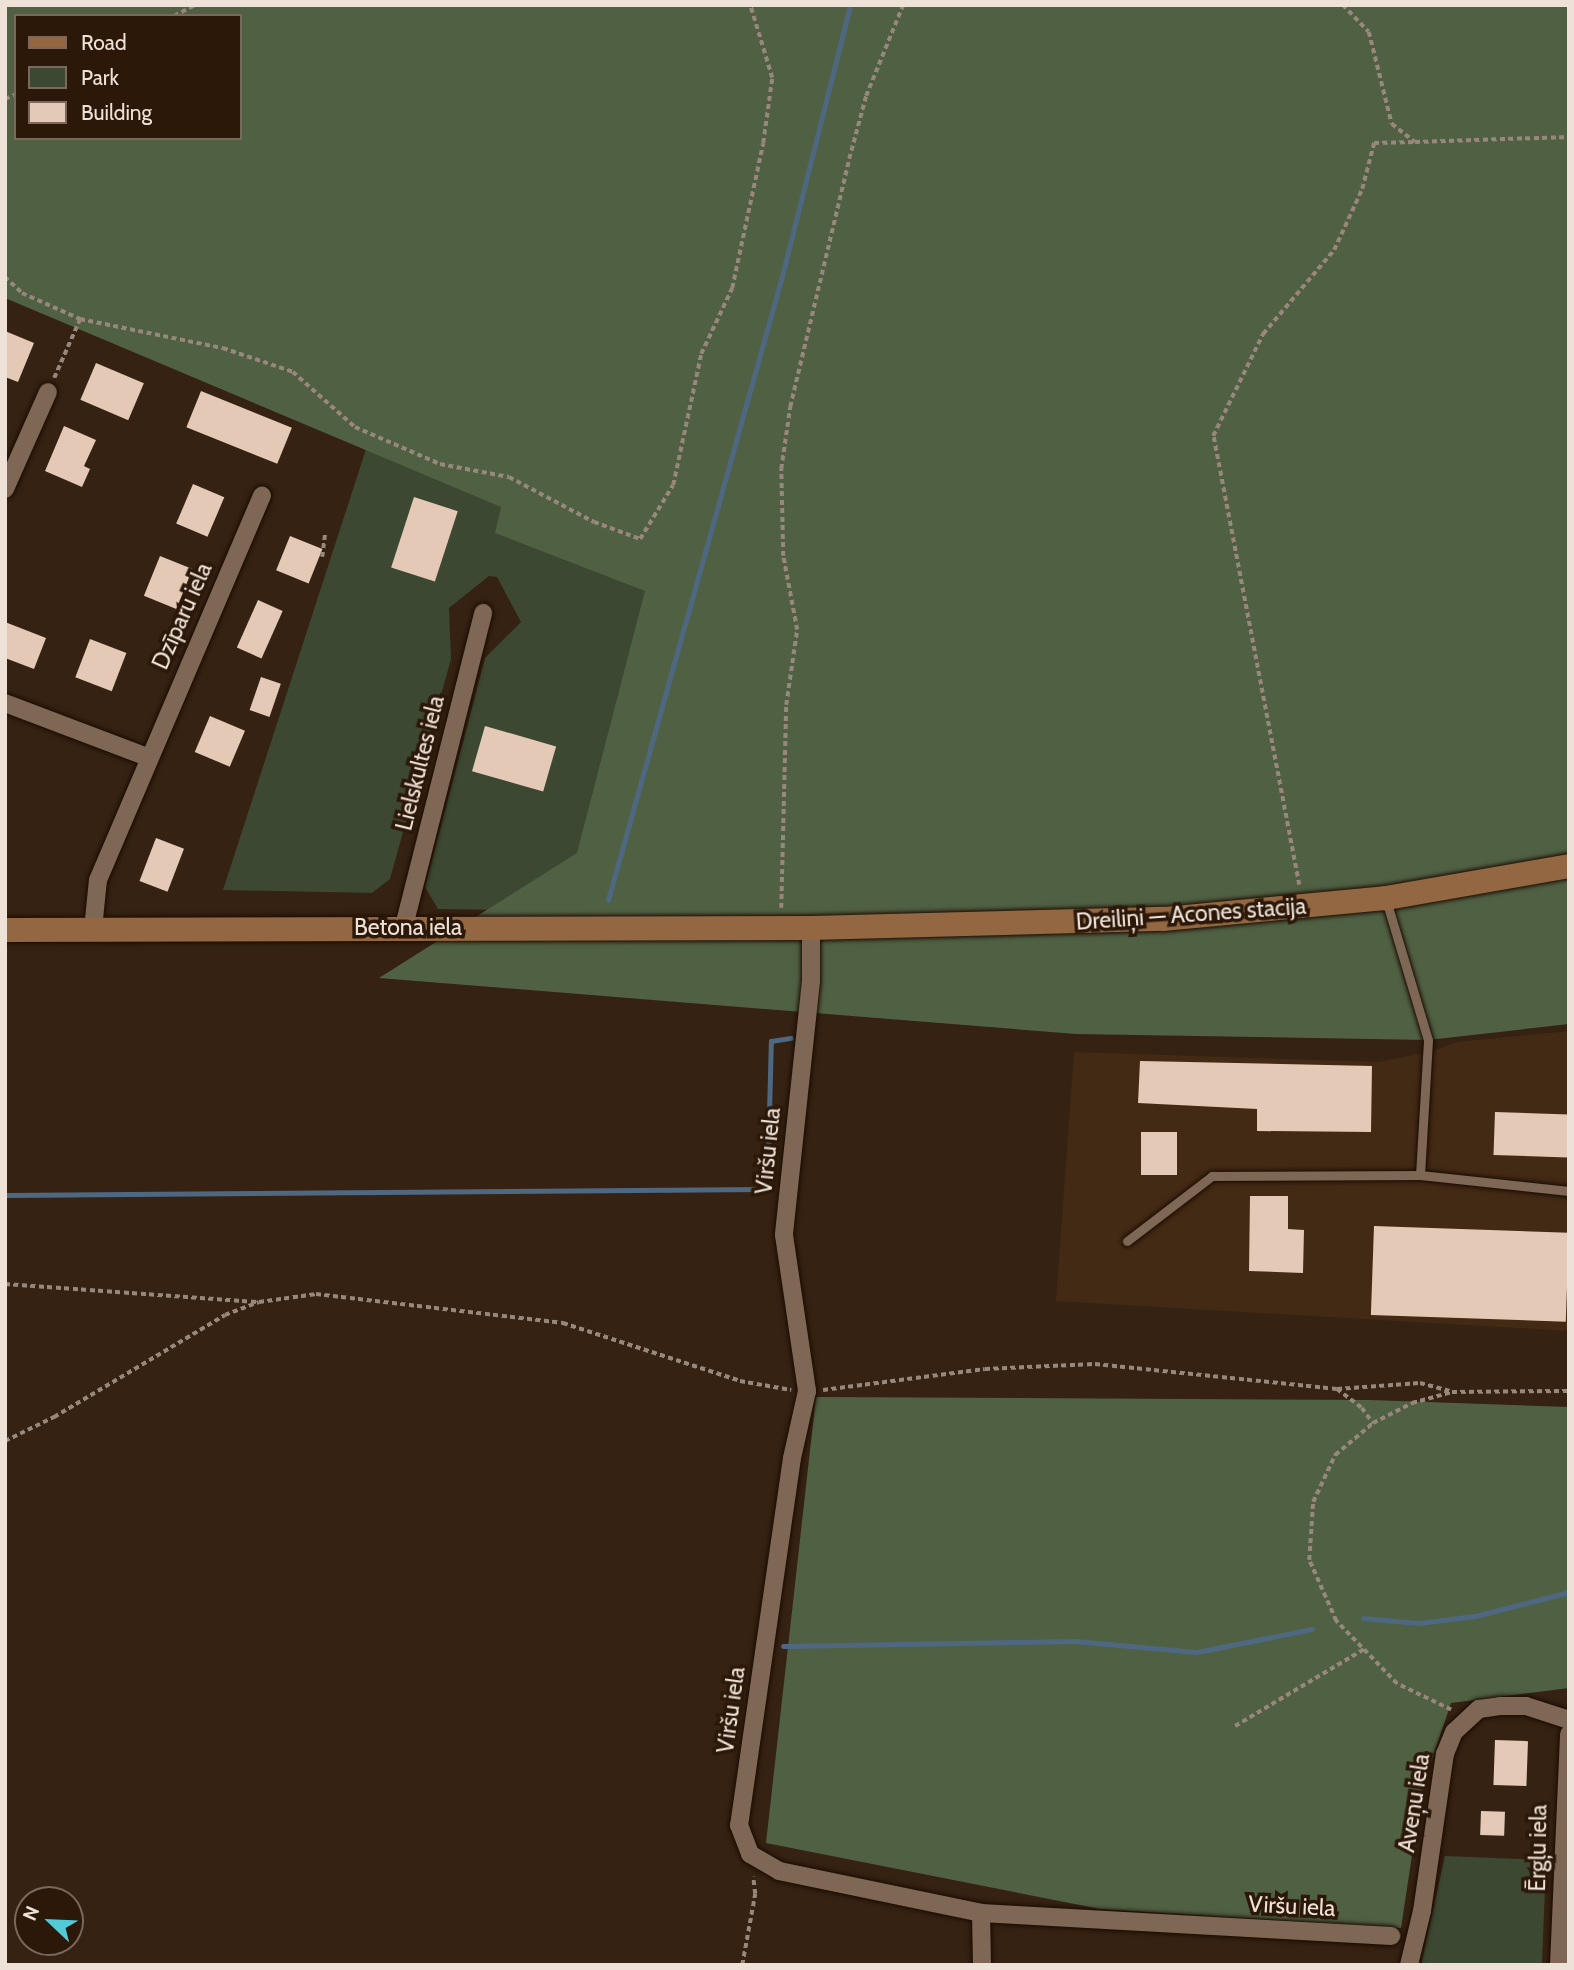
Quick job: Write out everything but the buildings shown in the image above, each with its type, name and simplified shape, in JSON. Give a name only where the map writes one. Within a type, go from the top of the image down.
[{"type":"main road","name":"Dreiliņi — Acones stacija","points":[[811,928],[1164,919],[1303,908],[1386,898],[1569,866]]},
{"type":"main road","name":"Betona iela","points":[[5,930],[404,926],[811,928]]},
{"type":"street","points":[[5,489],[48,392]]},
{"type":"street","name":"Dzīparu iela","points":[[93,929],[98,880],[147,757],[262,495]]},
{"type":"street","name":"Lielskultes iela","points":[[404,926],[483,613]]},
{"type":"street","points":[[5,703],[147,757]]},
{"type":"street","name":"Viršu iela","points":[[811,928],[811,981],[784,1235],[807,1391],[790,1471],[740,1825],[750,1854],[779,1871],[981,1913],[1391,1936]]},
{"type":"street","points":[[1465,1717],[1479,1709],[1526,1706],[1569,1720]]},
{"type":"street","name":"Aveņu iela","points":[[1409,1965],[1422,1911],[1445,1754],[1465,1717]]},
{"type":"street","name":"Ērgļu iela","points":[[1559,1965],[1569,1734]]},
{"type":"street","points":[[981,1913],[982,1965]]},
{"type":"lane","points":[[1386,898],[1428,1040],[1420,1175]]},
{"type":"lane","points":[[1127,1241],[1212,1175],[1420,1175],[1569,1191]]},
{"type":"path","points":[[178,14],[195,5]]},
{"type":"path","points":[[5,276],[22,293],[80,319],[223,348],[293,372],[355,427],[440,464],[509,477],[594,522],[640,539],[673,485],[701,354],[732,288],[762,143],[772,78],[750,5]]},
{"type":"path","points":[[781,887],[786,705],[797,630],[783,556],[781,469],[790,407],[849,159],[866,96],[903,5]]},
{"type":"path","points":[[1343,5],[1368,32],[1392,124],[1415,142]]},
{"type":"path","points":[[1303,908],[1213,436],[1263,334],[1334,250],[1362,189],[1374,143],[1569,136]]},
{"type":"path","points":[[48,392],[80,319]]},
{"type":"path","points":[[322,557],[325,534]]},
{"type":"path","points":[[5,1284],[259,1303]]},
{"type":"path","points":[[5,1441],[54,1417],[225,1315],[259,1303],[316,1294],[563,1323],[740,1381],[807,1391],[985,1369],[1095,1364],[1337,1389],[1420,1383],[1452,1392]]},
{"type":"path","points":[[1337,1389],[1362,1408],[1373,1423]]},
{"type":"path","points":[[1465,1717],[1397,1684],[1336,1621],[1309,1560],[1313,1502],[1335,1455],[1373,1423],[1412,1403],[1452,1392],[1569,1391]]},
{"type":"path","points":[[1235,1726],[1364,1649]]},
{"type":"path","points":[[742,1965],[755,1894],[750,1854]]},
{"type":"shaded area","points":[[1569,1031],[1569,1331],[1056,1301],[1074,1052],[1378,1062],[1434,1051],[1456,1042]]},
{"type":"green space","points":[[5,5],[1569,5],[1569,1024],[1428,1040],[1076,1034],[379,978],[577,853],[645,591],[495,533],[501,507],[5,298]]},
{"type":"green space","points":[[368,443],[656,558],[581,911],[438,909],[425,887],[485,658],[521,622],[497,577],[489,576],[449,608],[451,659],[390,879],[372,893],[223,890]]},
{"type":"green space","points":[[816,1397],[1370,1400],[1569,1407],[1569,1688],[1451,1703],[1422,1789],[1401,1928],[1100,1909],[766,1843]]},
{"type":"green space","points":[[1445,1856],[1546,1860],[1542,1965],[1421,1965]]},
{"type":"waterway","points":[[608,900],[782,276],[850,5]]},
{"type":"waterway","points":[[5,1195],[767,1189],[771,1041],[791,1038]]},
{"type":"waterway","points":[[1363,1618],[1419,1623],[1475,1616],[1569,1592]]},
{"type":"waterway","points":[[783,1646],[1075,1641],[1197,1652],[1312,1629]]}]
